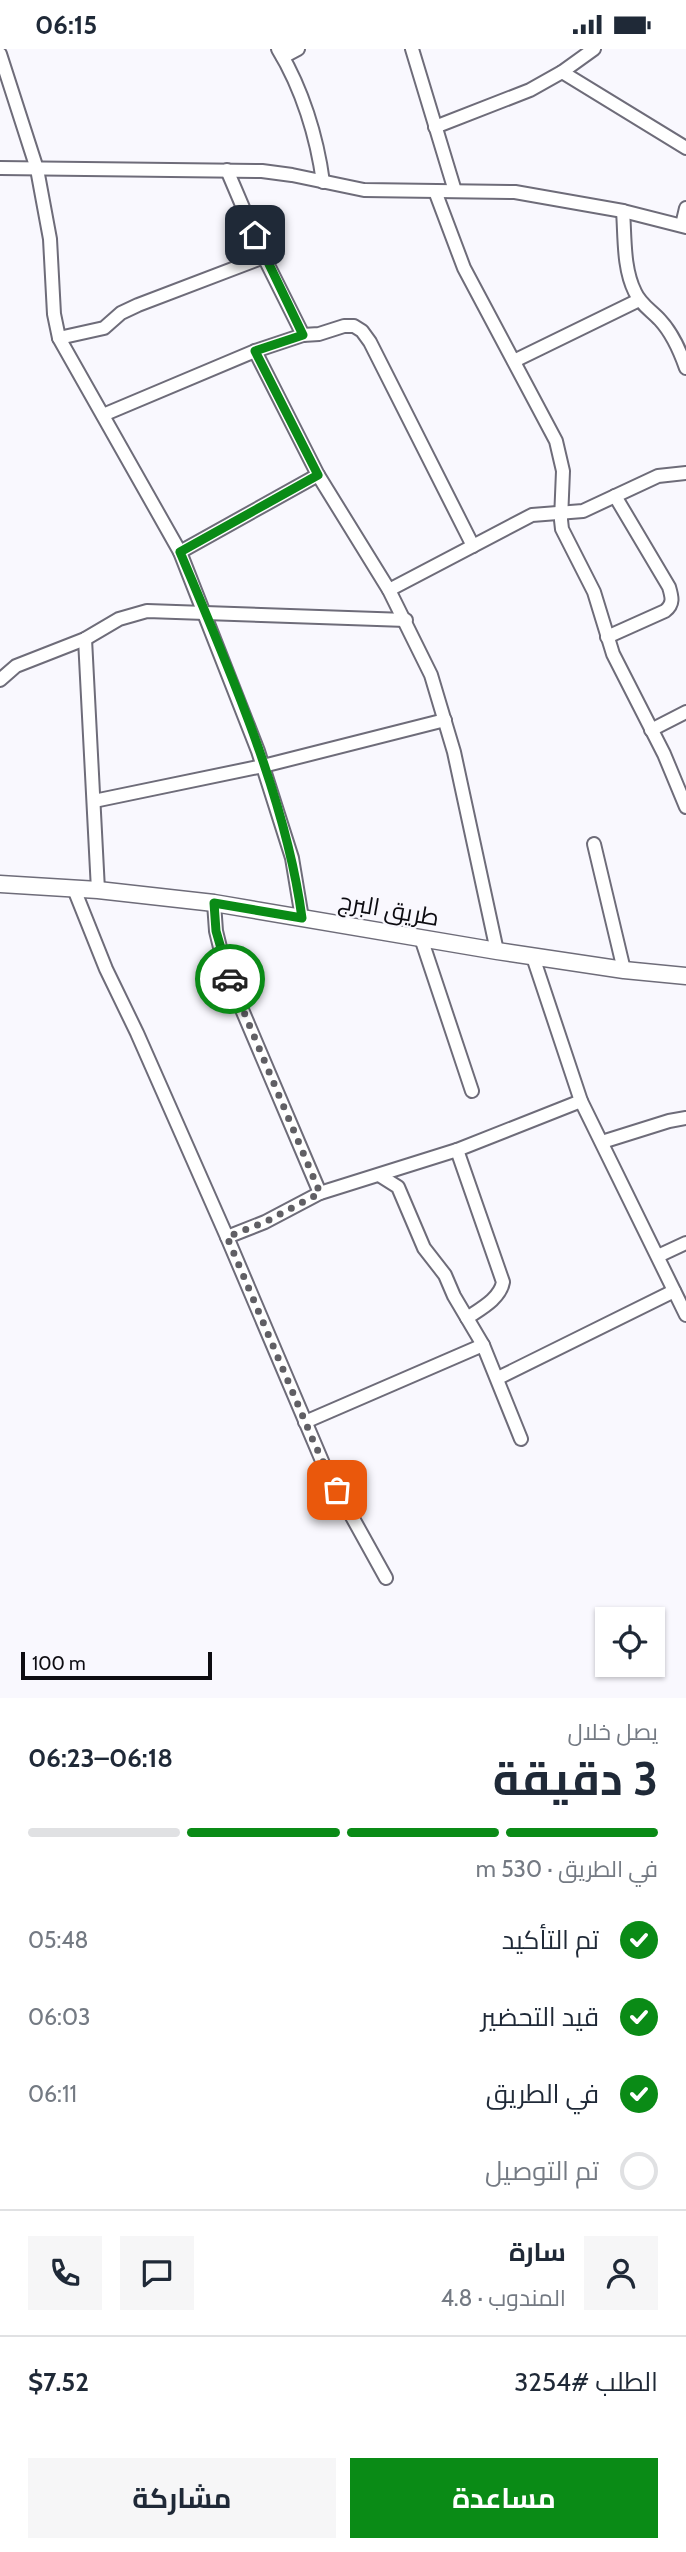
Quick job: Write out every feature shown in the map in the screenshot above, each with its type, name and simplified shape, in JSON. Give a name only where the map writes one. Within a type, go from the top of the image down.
[{"type":"street","points":[[298,49],[281,53],[310,124],[319,154],[323,182]]},
{"type":"street","points":[[412,49],[455,191]]},
{"type":"street","points":[[435,127],[530,90],[562,72],[594,49]]},
{"type":"street","points":[[0,54],[5,85],[37,169],[50,239],[54,314],[59,338],[180,552],[206,614],[263,766],[292,858],[302,918]]},
{"type":"street","points":[[562,72],[686,148]]},
{"type":"street","points":[[0,168],[262,171],[364,190],[515,192],[623,211],[684,226],[686,208]]},
{"type":"street","points":[[227,170],[264,257],[303,335]]},
{"type":"street","points":[[435,191],[464,268],[556,441],[563,471],[562,530],[594,592],[613,654],[686,807]]},
{"type":"street","points":[[623,211],[628,270],[633,290],[639,300],[662,322],[678,345],[686,368]]},
{"type":"street","points":[[59,338],[104,328],[121,313],[138,305],[264,257]]},
{"type":"street","points":[[514,361],[639,300]]},
{"type":"street","points":[[103,415],[255,351],[303,335],[354,326],[362,331],[370,342],[473,545]]},
{"type":"street","points":[[255,351],[318,475],[405,620],[434,683],[445,720],[496,951]]},
{"type":"street","points":[[388,590],[532,515],[583,511],[659,476],[686,473]]},
{"type":"street","points":[[180,552],[318,475]]},
{"type":"street","points":[[607,637],[665,611],[672,600],[669,587],[615,496]]},
{"type":"street","points":[[0,680],[16,666],[85,639],[119,619],[147,611],[405,620]]},
{"type":"street","points":[[85,639],[99,890]]},
{"type":"street","points":[[651,730],[686,712]]},
{"type":"street","points":[[94,801],[263,766],[445,720]]},
{"type":"street","points":[[594,844],[624,970]]},
{"type":"street","name":"طريق البرج","points":[[0,884],[99,890],[214,903],[533,957],[624,970],[686,975]]},
{"type":"street","points":[[74,889],[106,969],[227,1237],[325,1468],[386,1579]]},
{"type":"street","points":[[214,903],[216,931],[226,972],[320,1193]]},
{"type":"street","points":[[421,938],[472,1091]]},
{"type":"street","points":[[533,957],[581,1101],[686,1315]]},
{"type":"street","points":[[227,1237],[265,1222],[320,1193],[457,1150],[581,1101]]},
{"type":"street","points":[[602,1142],[686,1118]]},
{"type":"street","points":[[457,1150],[503,1282],[502,1289],[492,1300],[467,1318]]},
{"type":"street","points":[[379,1175],[398,1187],[424,1248],[445,1275],[483,1345],[521,1439]]},
{"type":"street","points":[[658,1256],[686,1243]]},
{"type":"street","points":[[498,1378],[674,1291]]},
{"type":"street","points":[[305,1422],[483,1345]]},
{"type":"way so far","points":[[230,979],[320,1193],[265,1222],[227,1237],[325,1468],[337,1490]]},
{"type":"route","points":[[230,979],[216,931],[214,903],[302,918],[292,858],[258,751],[180,552],[318,475],[255,351],[303,335],[255,235]]}]
